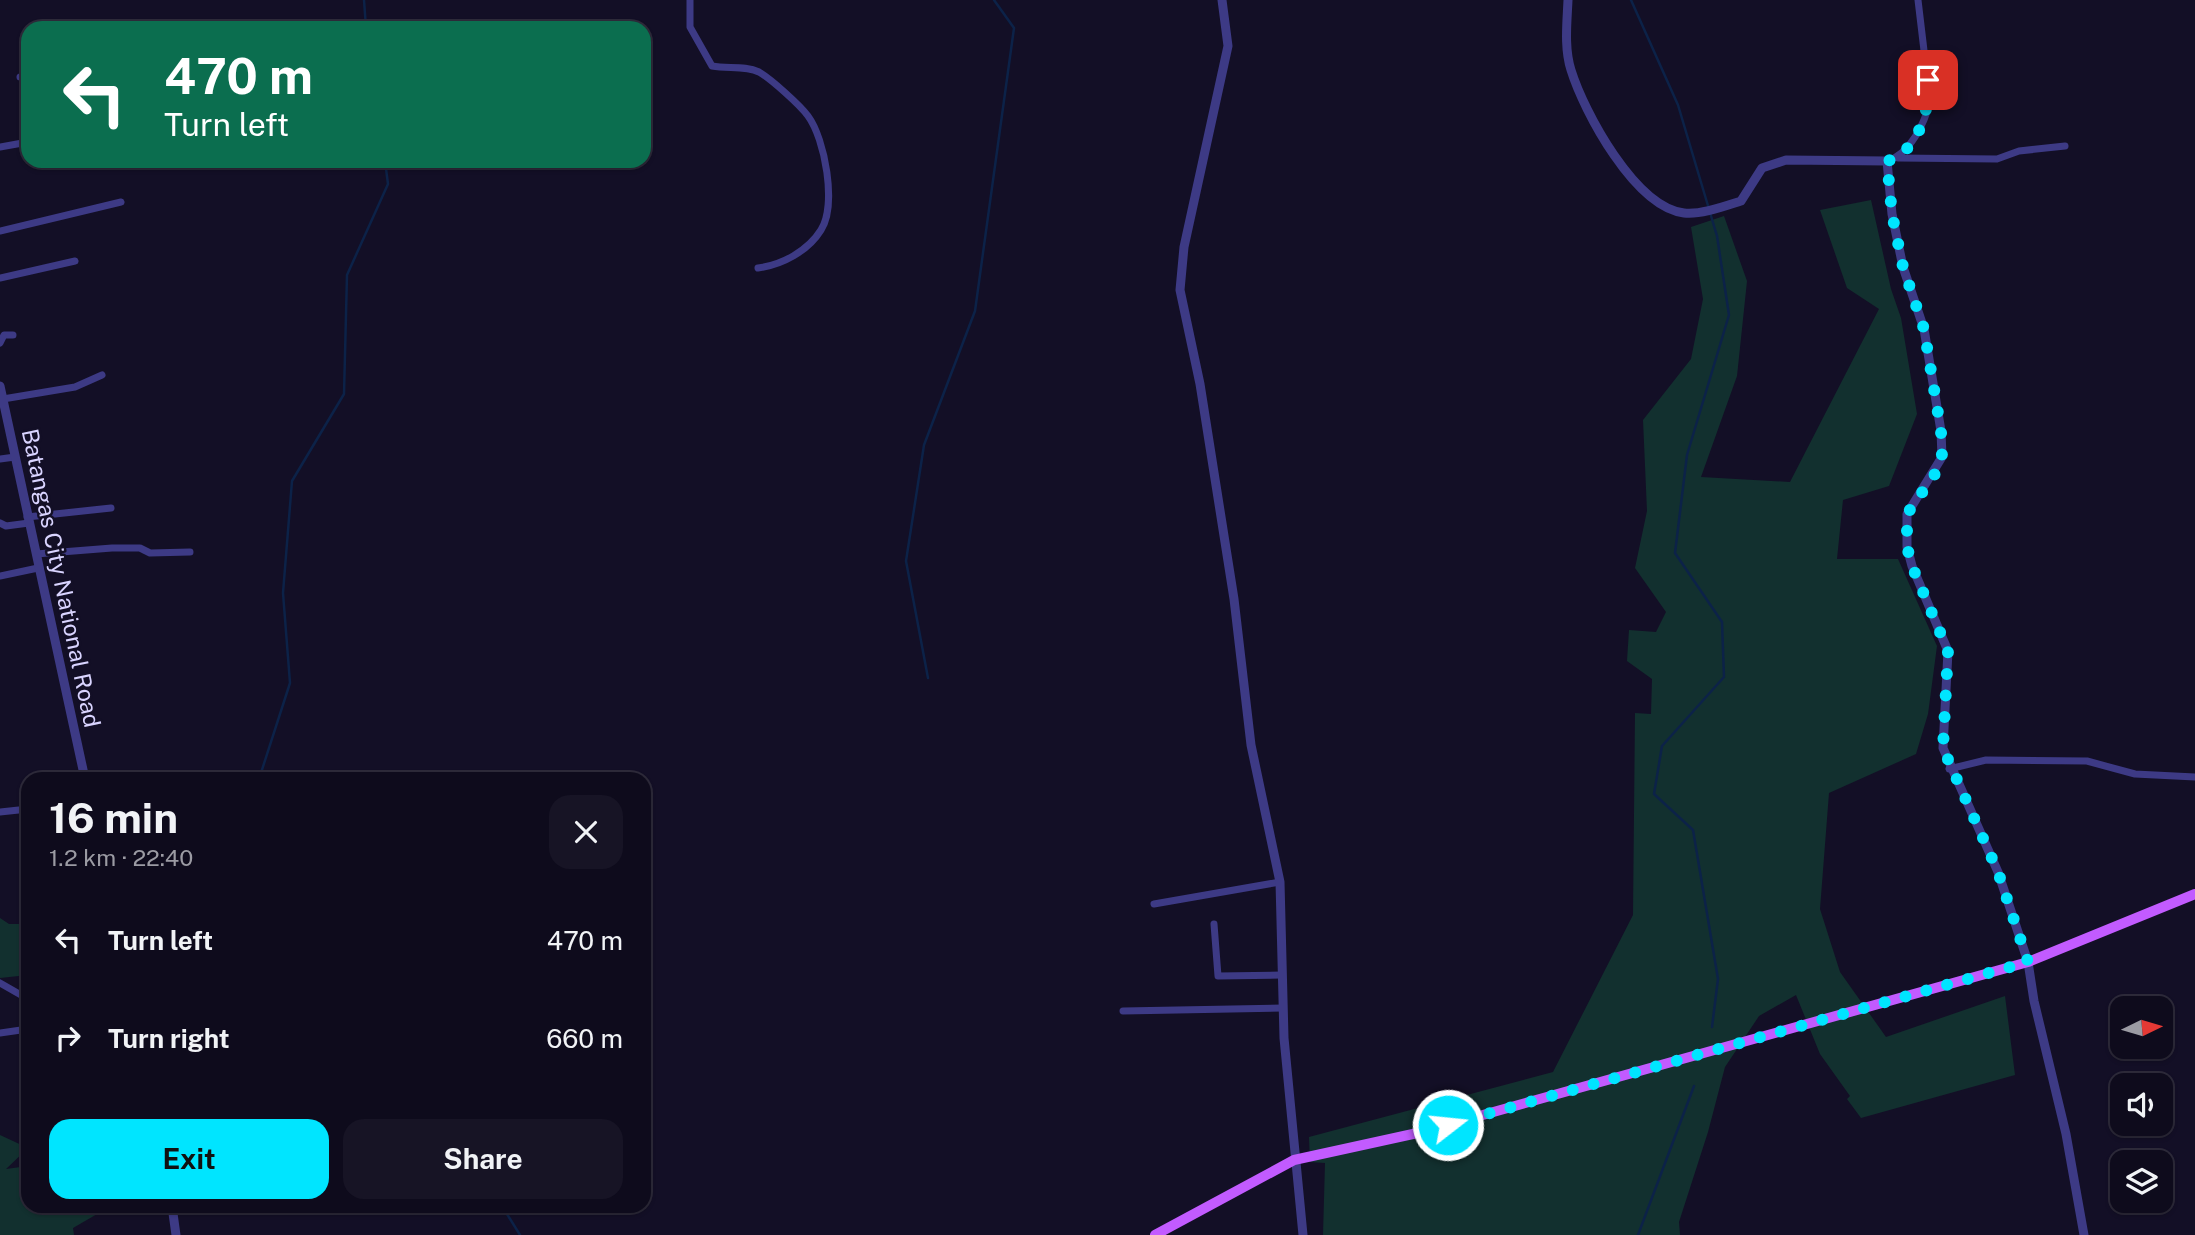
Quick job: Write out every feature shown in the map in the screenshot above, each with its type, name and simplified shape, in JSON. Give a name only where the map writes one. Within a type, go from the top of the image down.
[{"type":"main road","points":[[1155,1235],[1294,1160],[1422,1132],[2028,962],[2195,894]]},
{"type":"street","points":[[690,0],[690,27],[712,66],[748,68],[761,73],[807,114],[824,152],[828,214],[821,231],[797,254],[777,265],[758,268]]},
{"type":"street","points":[[1222,0],[1228,46],[1184,247],[1180,290],[1200,384],[1234,599],[1251,745],[1280,882],[1283,1008],[1294,1160],[1303,1235]]},
{"type":"street","points":[[1567,0],[1566,41],[1570,68],[1607,147],[1640,187],[1666,206],[1684,213],[1724,207],[1741,201],[1762,168],[1786,160],[1997,159],[2019,151],[2066,146]]},
{"type":"street","points":[[1898,158],[1923,123],[1930,101],[1918,0]]},
{"type":"street","points":[[0,147],[21,143]]},
{"type":"street","points":[[1887,161],[1892,214],[1903,267],[1924,329],[1941,431],[1942,457],[1907,514],[1906,524],[1912,566],[1948,651],[1941,737],[1949,769],[1998,872],[2028,962],[2034,1001],[2065,1127],[2084,1235]]},
{"type":"street","points":[[0,230],[121,202]]},
{"type":"street","points":[[0,278],[75,261]]},
{"type":"street","points":[[0,343],[4,335],[13,335]]},
{"type":"street","points":[[3,399],[75,387],[102,375]]},
{"type":"street","name":"Batangas City National Road","points":[[0,386],[83,772]]},
{"type":"street","points":[[0,459],[15,457]]},
{"type":"street","points":[[0,523],[6,526],[28,520],[111,508]]},
{"type":"street","points":[[36,554],[126,548],[140,548],[150,554],[190,552]]},
{"type":"street","points":[[0,576],[38,568]]},
{"type":"street","points":[[1949,769],[1986,760],[2046,760],[2096,762],[2135,774],[2195,777]]},
{"type":"street","points":[[0,813],[21,810]]},
{"type":"street","points":[[1154,904],[1280,882]]},
{"type":"street","points":[[1214,924],[1218,976],[1281,975]]},
{"type":"street","points":[[0,983],[21,995]]},
{"type":"street","points":[[1124,1011],[1283,1008]]},
{"type":"street","points":[[0,1032],[21,1030]]},
{"type":"street","points":[[173,1213],[176,1235]]},
{"type":"green space","points":[[1871,200],[1891,289],[1901,318],[1917,414],[1889,486],[1843,500],[1837,559],[1898,559],[1937,646],[1928,714],[1916,754],[1829,793],[1820,909],[1840,972],[1886,1037],[2005,996],[2015,1075],[1861,1118],[1847,1099],[1850,1096],[1820,1054],[1796,995],[1759,1016],[1725,1067],[1708,1132],[1679,1222],[1680,1235],[1323,1235],[1325,1163],[1310,1162],[1309,1137],[1553,1072],[1633,915],[1635,713],[1651,714],[1652,679],[1627,661],[1629,630],[1656,632],[1666,612],[1635,568],[1647,511],[1643,420],[1691,359],[1703,299],[1691,227],[1724,216],[1747,281],[1737,376],[1701,477],[1790,482],[1879,309],[1847,288],[1820,210]]},
{"type":"green space","points":[[0,918],[9,924],[21,924],[21,976],[0,978]]},
{"type":"green space","points":[[0,1135],[21,1145],[21,1155],[6,1169],[21,1167],[21,1213],[99,1213],[73,1228],[74,1235],[0,1235]]},
{"type":"waterway","points":[[364,0],[366,21]]},
{"type":"waterway","points":[[928,678],[906,561],[924,445],[975,311],[1014,28],[994,0]]},
{"type":"waterway","points":[[1631,0],[1678,105],[1717,236],[1729,315],[1687,455],[1675,553],[1722,622],[1724,677],[1662,746],[1654,794],[1693,830],[1718,979],[1712,1027]]},
{"type":"waterway","points":[[261,772],[290,683],[283,593],[292,481],[344,394],[347,275],[388,184],[386,168]]},
{"type":"waterway","points":[[1638,1235],[1694,1086]]},
{"type":"waterway","points":[[506,1213],[520,1235]]},
{"type":"route","points":[[1448,1125],[2028,962],[1998,872],[1949,769],[1941,737],[1948,651],[1912,566],[1907,547],[1907,514],[1937,471],[1942,457],[1941,431],[1924,329],[1903,267],[1892,214],[1887,161],[1898,158],[1927,116],[1930,101],[1928,80]]}]
